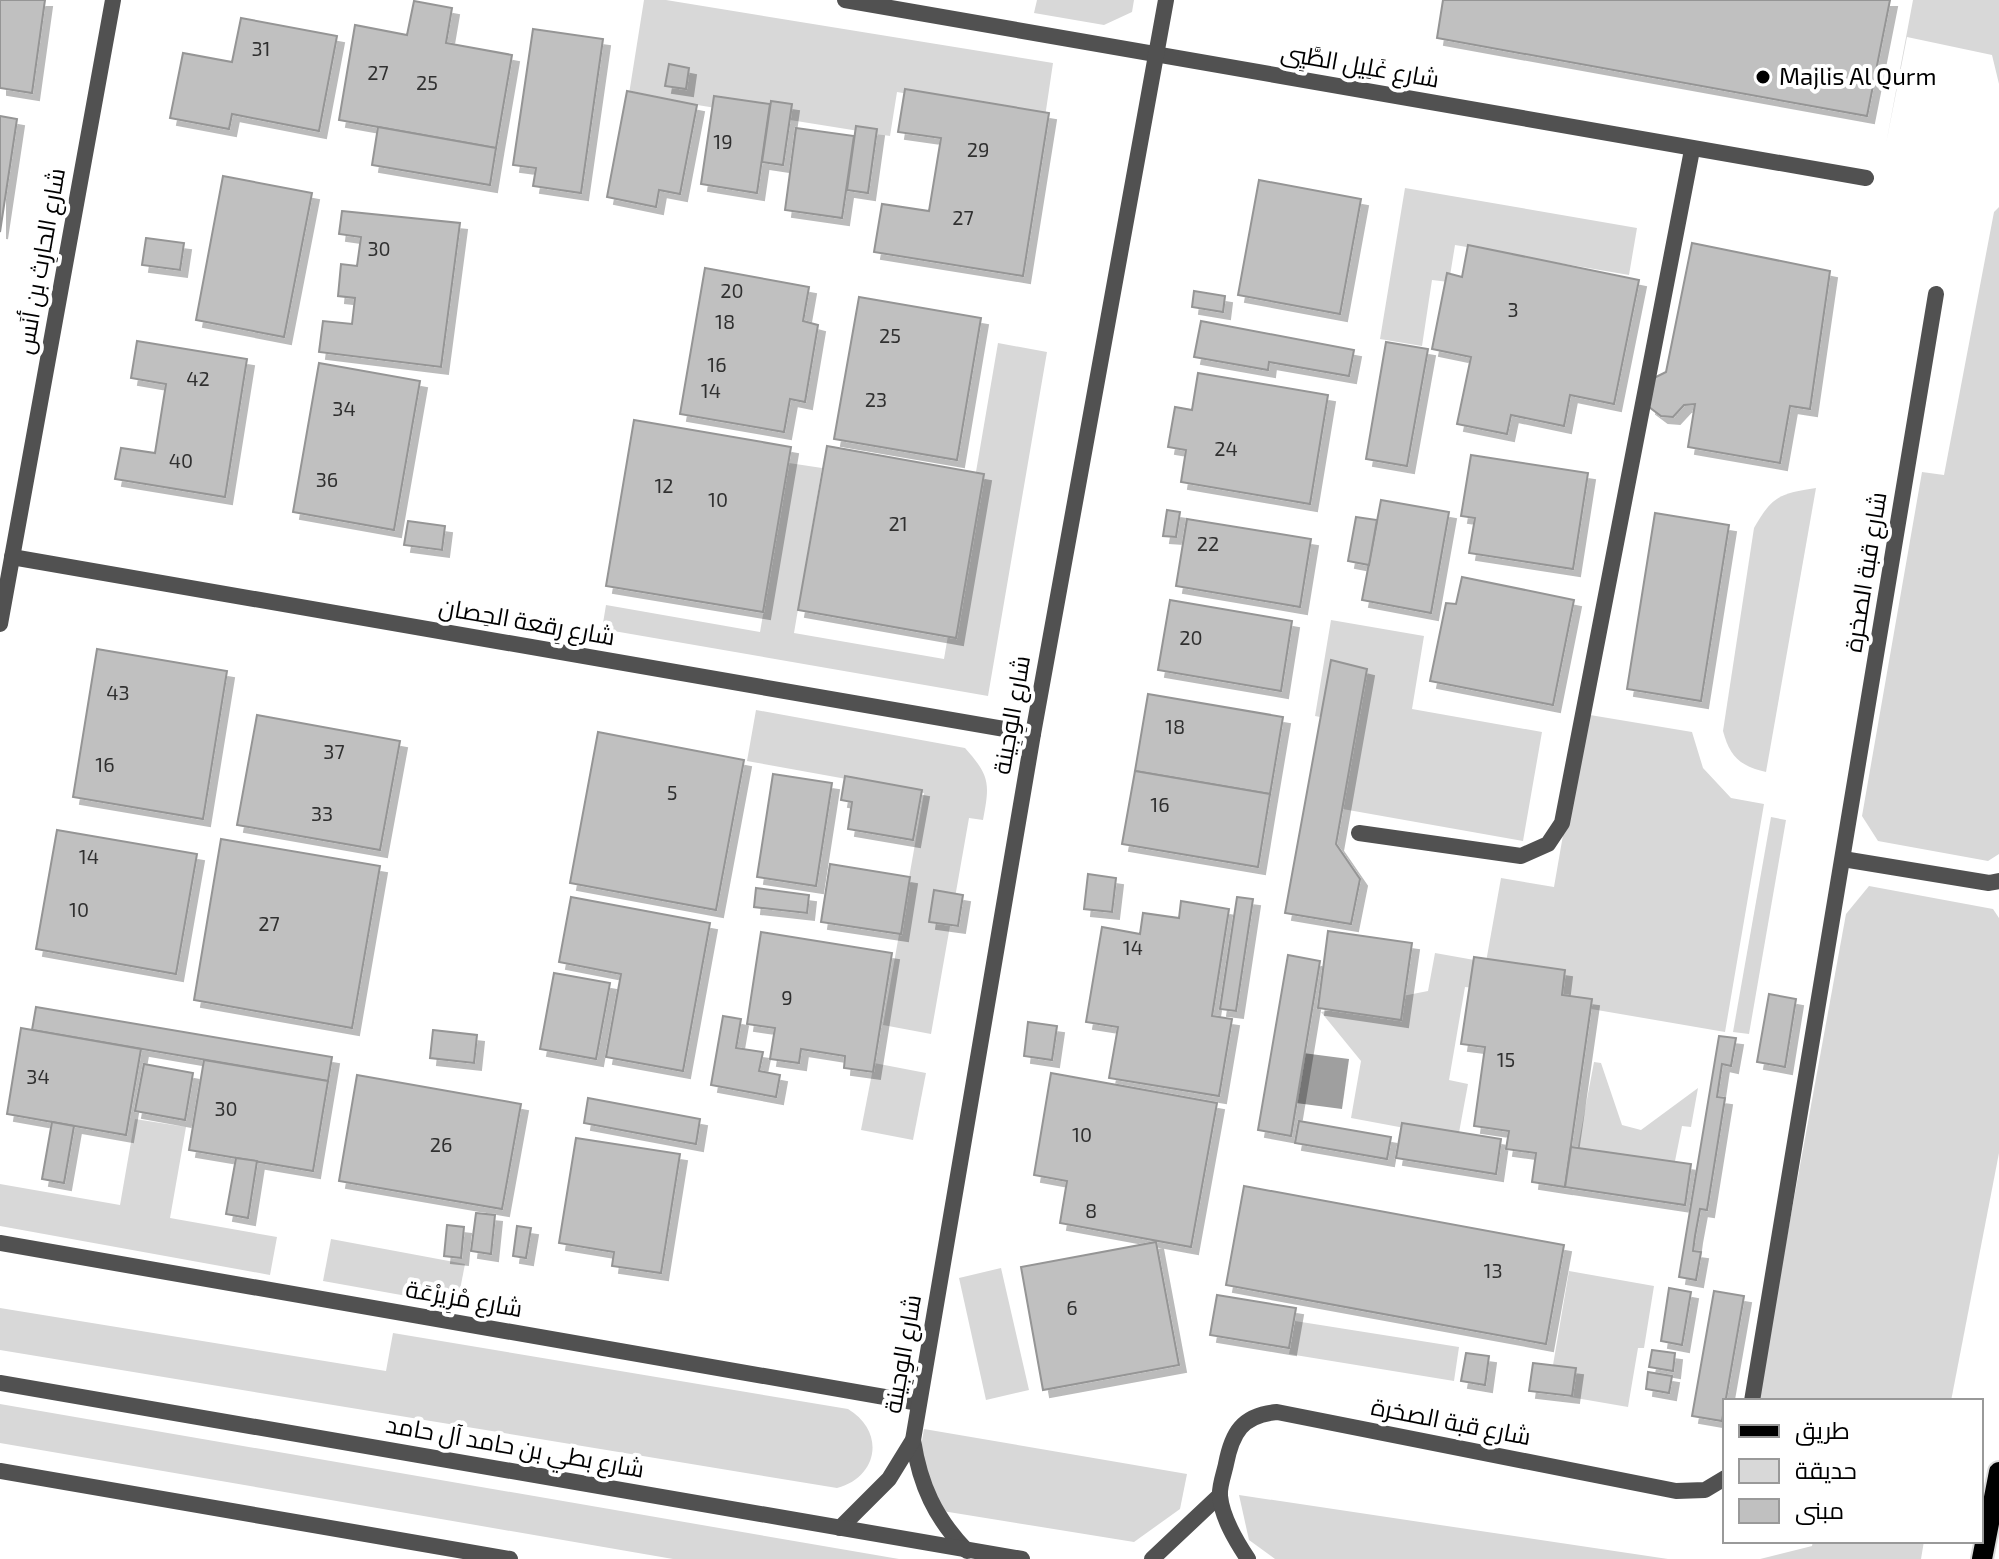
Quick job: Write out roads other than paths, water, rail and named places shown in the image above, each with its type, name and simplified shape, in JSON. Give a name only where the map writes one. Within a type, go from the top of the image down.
[{"type":"main road","points":[[1982,1559],[1999,1472]]},
{"type":"street","name":"شارع الحارِث بن أنَس","points":[[0,624],[6,556],[113,0]]},
{"type":"street","name":"شارع غَلِيل الطَّيِي","points":[[845,0],[1866,178]]},
{"type":"street","name":"شارع الوِجِينة","points":[[967,1551],[935,1512],[921,1477],[913,1440],[1033,734],[1166,0]]},
{"type":"street","points":[[1359,833],[1521,856],[1548,844],[1562,823],[1692,150]]},
{"type":"street","name":"شارع قبة الصخرة","points":[[1752,1399],[1936,294]]},
{"type":"street","name":"شارع رِقعة الحِصان","points":[[6,556],[1033,734]]},
{"type":"street","points":[[1843,859],[1996,885]]},
{"type":"street","name":"شارع مْزِيرْعَة","points":[[0,1243],[919,1403]]},
{"type":"street","name":"شارع بطي بن حامد آل حامد","points":[[0,1383],[1022,1559]]},
{"type":"street","name":"شارع قبة الصخرة","points":[[1248,1559],[1226,1519],[1220,1495],[1230,1439],[1238,1427],[1263,1413],[1277,1412],[1676,1491],[1705,1490],[1723,1479]]},
{"type":"street","name":"شارع الوِجِينة","points":[[840,1528],[889,1479],[913,1440]]},
{"type":"street","points":[[0,1471],[510,1559]]},
{"type":"street","points":[[1152,1559],[1220,1495]]},
{"type":"place","name":"Majlis Al Qurm","points":[[1763,77]]}]
